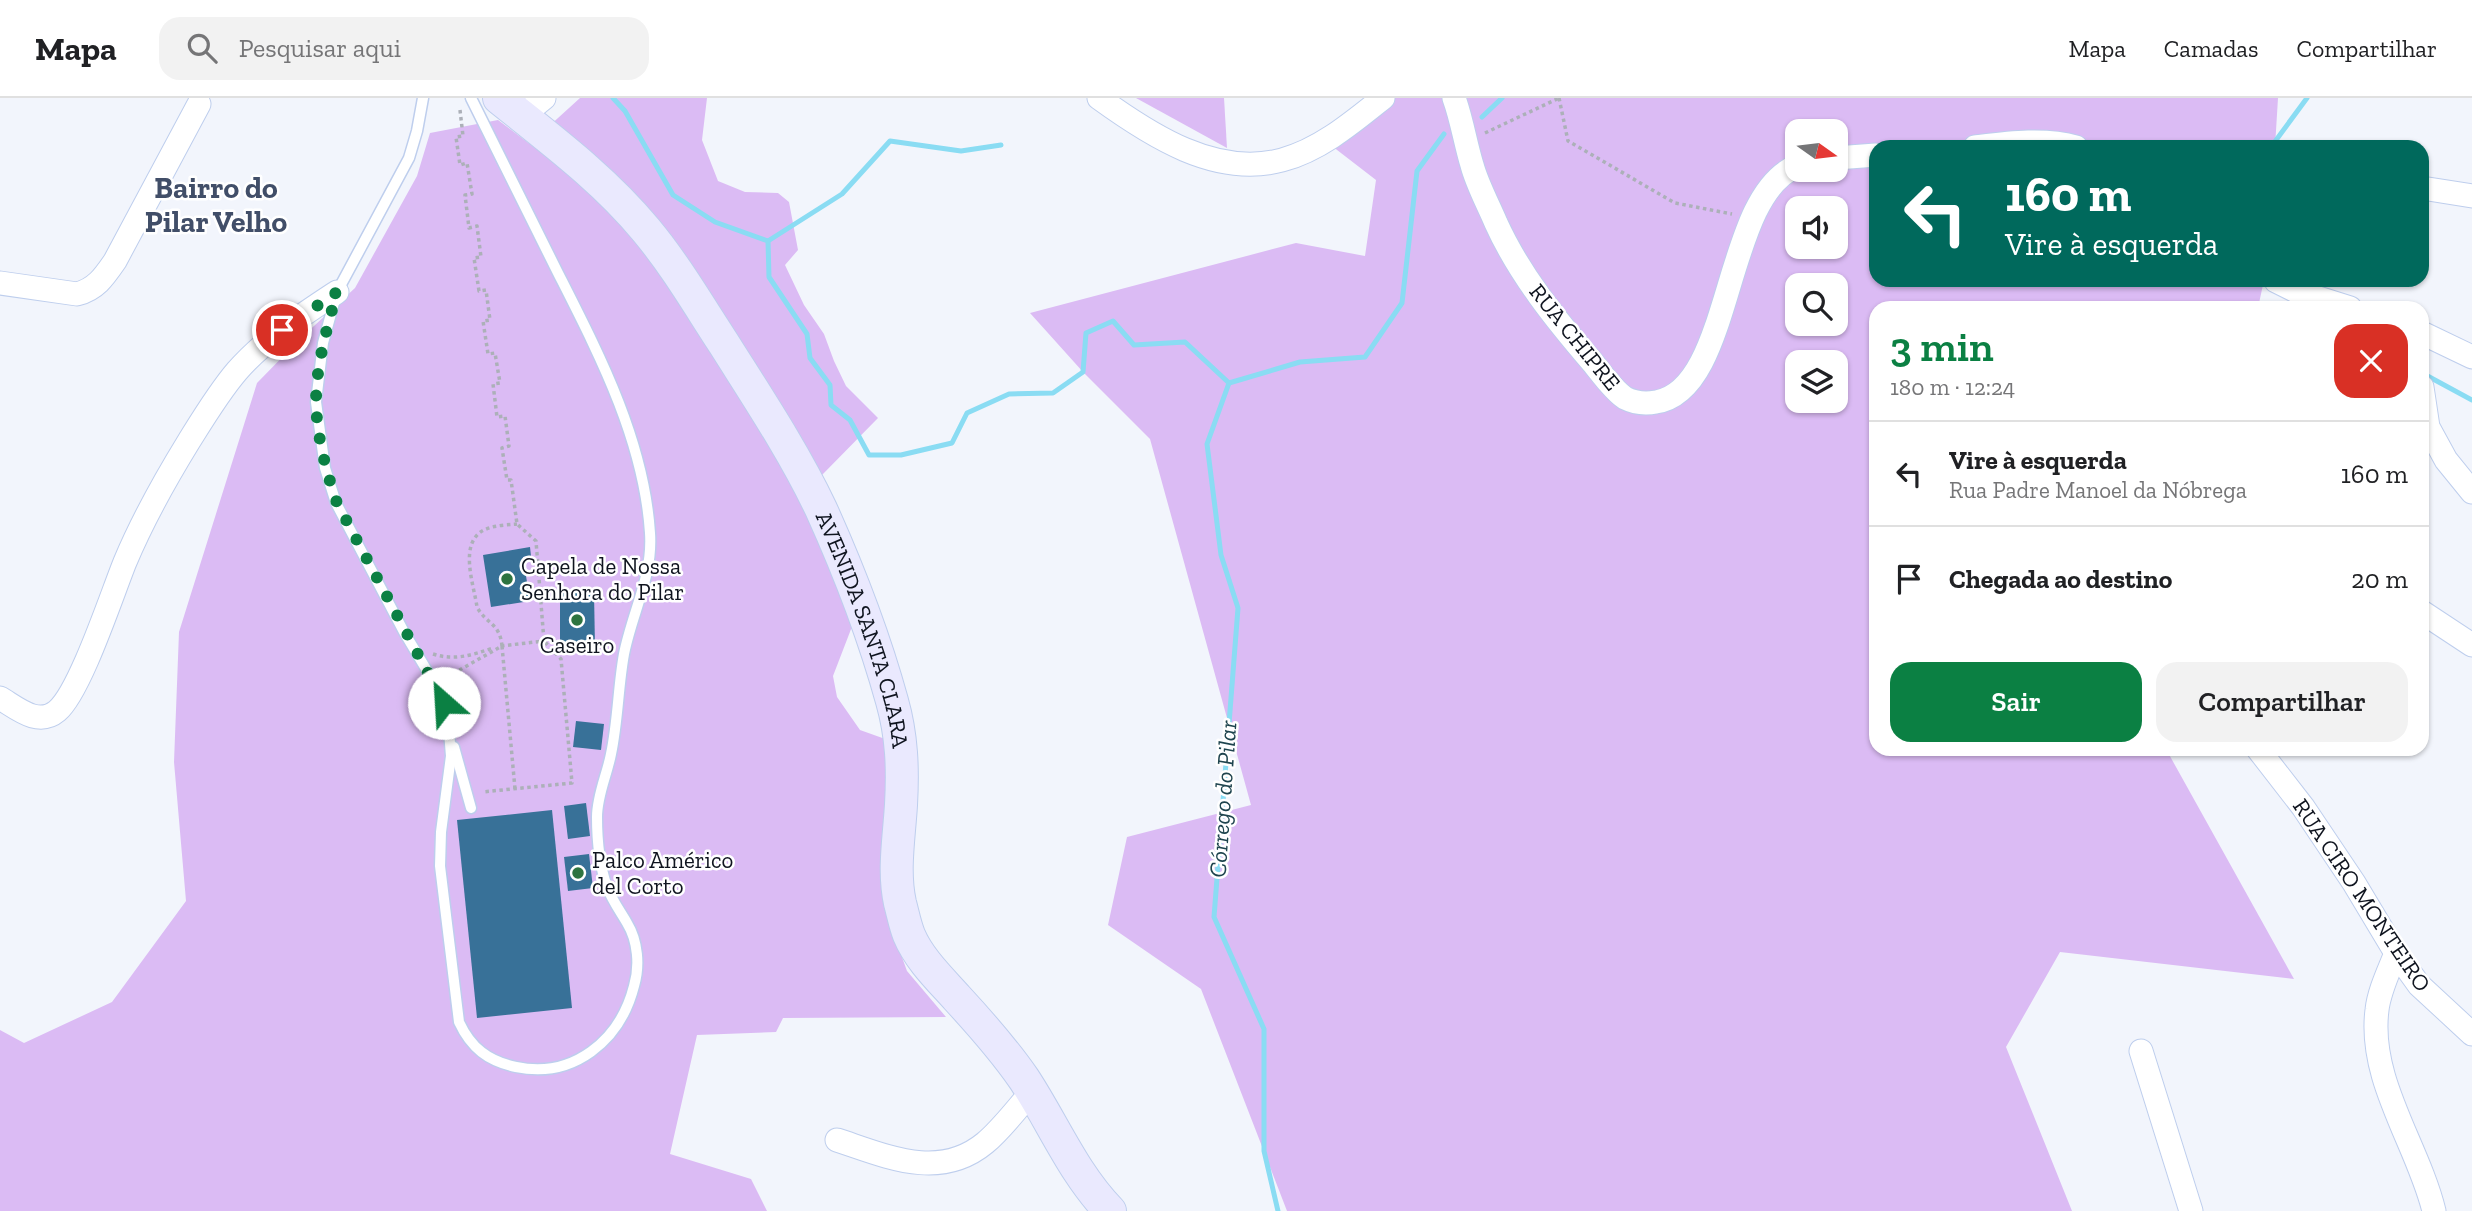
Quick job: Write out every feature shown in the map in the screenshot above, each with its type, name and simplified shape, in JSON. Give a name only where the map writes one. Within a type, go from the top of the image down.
[{"type":"street","points":[[1098,98],[1132,122],[1178,147],[1224,161],[1255,164],[1283,160],[1311,148],[1351,123],[1383,98]]},
{"type":"street","name":"RUA CHIPRE","points":[[1454,98],[1472,167],[1513,256],[1545,303],[1602,373],[1625,397],[1643,404],[1669,400],[1691,379],[1718,323],[1732,275],[1761,201],[1775,181],[1785,174]]},
{"type":"street","points":[[0,283],[77,294],[89,291],[102,280],[115,261],[199,104]]},
{"type":"street","name":"AVENIDA SANTA CLARA","points":[[522,104],[613,194],[646,230],[680,276],[771,418],[820,508],[867,622],[898,725],[903,753],[896,852],[900,900],[910,937],[929,967],[993,1038],[1032,1092],[1075,1167],[1095,1196],[1110,1211]]},
{"type":"street","points":[[1848,157],[1869,156]]},
{"type":"street","points":[[2429,189],[2472,196]]},
{"type":"street","points":[[2287,288],[2328,301]]},
{"type":"street","points":[[0,698],[32,717],[46,717],[58,710],[76,684],[127,558],[156,496],[210,407],[237,370],[298,318],[337,292]]},
{"type":"street","points":[[2429,339],[2472,357]]},
{"type":"street","points":[[2429,429],[2446,460],[2472,492]]},
{"type":"street","points":[[2429,617],[2472,645]]},
{"type":"street","name":"RUA CIRO MONTEIRO","points":[[2263,756],[2303,807],[2419,985],[2472,1034]]},
{"type":"street","points":[[2396,953],[2377,1006],[2375,1030],[2392,1099],[2434,1211]]},
{"type":"street","points":[[2141,1051],[2192,1211]]},
{"type":"street","points":[[837,1140],[907,1162],[935,1165],[963,1158],[985,1143],[1032,1092]]},
{"type":"lane","points":[[423,98],[409,158],[337,292],[323,344],[316,402],[325,468],[337,503],[444,703],[471,808]]},
{"type":"lane","points":[[451,734],[440,866],[459,1022],[474,1047],[500,1064],[542,1071],[571,1065],[598,1047],[612,1032],[625,1012],[635,986],[634,937],[612,899],[604,877],[597,816],[617,726],[624,656],[649,568],[650,532],[644,486],[619,401],[595,345],[471,98]]},
{"type":"path","points":[[1466,142],[1559,98],[1569,141],[1675,203],[1754,219]]},
{"type":"path","points":[[459,107],[463,136],[456,137],[460,165],[467,163],[472,194],[465,195],[469,228],[477,226],[481,257],[474,258],[479,291],[486,290],[490,320],[483,321],[488,354],[495,353],[500,383],[493,384],[497,417],[505,416],[509,446],[502,447],[507,480],[511,480],[517,524],[536,541],[544,641],[561,659],[572,783],[467,793]]},
{"type":"path","points":[[515,789],[499,630],[477,607],[469,552],[472,542],[484,530],[517,524]]},
{"type":"path","points":[[413,646],[448,658],[470,656],[502,646],[544,641]]},
{"type":"path","points":[[435,684],[502,646]]},
{"type":"shaded area","points":[[580,98],[707,98],[702,140],[718,181],[745,192],[778,193],[789,202],[798,250],[785,265],[804,305],[824,334],[846,386],[878,418],[822,475],[759,380],[547,128]]},
{"type":"shaded area","points":[[1136,98],[1224,98],[1227,148]]},
{"type":"shaded area","points":[[1382,98],[2278,98],[2275,140],[1869,140],[1869,287],[2262,287],[2260,301],[1869,301],[1869,756],[2170,756],[2294,979],[2060,952],[2006,1047],[2072,1211],[1287,1211],[1201,989],[1108,925],[1127,837],[1251,805],[1150,439],[1083,372],[1030,313],[1296,243],[1365,256],[1376,180],[1328,143]]},
{"type":"shaded area","points":[[498,120],[559,166],[640,236],[765,436],[808,513],[853,624],[833,676],[837,697],[860,730],[888,740],[888,919],[907,971],[946,1017],[783,1018],[776,1032],[697,1035],[670,1154],[751,1179],[767,1211],[0,1211],[0,1030],[24,1043],[112,1002],[186,901],[174,762],[179,632],[257,383],[355,288],[417,176],[430,133]]},
{"type":"building","name":"Capela de Nossa Senhora do Pilar","points":[[530,547],[531,556],[523,557],[530,601],[491,607],[483,555]]},
{"type":"building","name":"Caseiro","points":[[560,592],[594,592],[595,648],[560,648]]},
{"type":"building","points":[[576,721],[604,724],[601,750],[573,747]]},
{"type":"building","points":[[586,803],[590,836],[568,839],[564,806]]},
{"type":"building","points":[[552,810],[572,1008],[477,1018],[457,820]]},
{"type":"building","name":"Palco Américo del Corto","points":[[589,854],[593,888],[568,891],[564,857]]},
{"type":"waterway","points":[[613,98],[625,111],[673,195],[715,222],[768,241],[842,194],[890,141],[961,151],[1001,145]]},
{"type":"waterway","points":[[1482,117],[1502,98]]},
{"type":"waterway","points":[[2276,140],[2307,98]]},
{"type":"waterway","points":[[768,241],[769,277],[807,334],[810,358],[830,385],[831,405],[850,420],[869,455],[901,455],[952,443],[967,413],[1009,394],[1053,393],[1083,372],[1086,333],[1113,321],[1134,345],[1185,342],[1229,383],[1300,362],[1365,357],[1402,303],[1417,171],[1444,134]]},
{"type":"waterway","points":[[2429,377],[2472,400]]},
{"type":"waterway","name":"Córrego do Pilar","points":[[1229,383],[1207,444],[1221,555],[1238,608],[1214,917],[1264,1029],[1264,1151],[1278,1211]]},
{"type":"place","name":"Capela de Nossa Senhora do Pilar","points":[[507,579]]},
{"type":"place","name":"Caseiro","points":[[577,620]]},
{"type":"place","name":"Palco Américo del Corto","points":[[578,873]]},
{"type":"district","name":"Bairro do Pilar Velho","points":[[216,205]]},
{"type":"route","points":[[282,330],[337,292],[323,344],[316,402],[325,468],[337,503],[444,703]]}]
